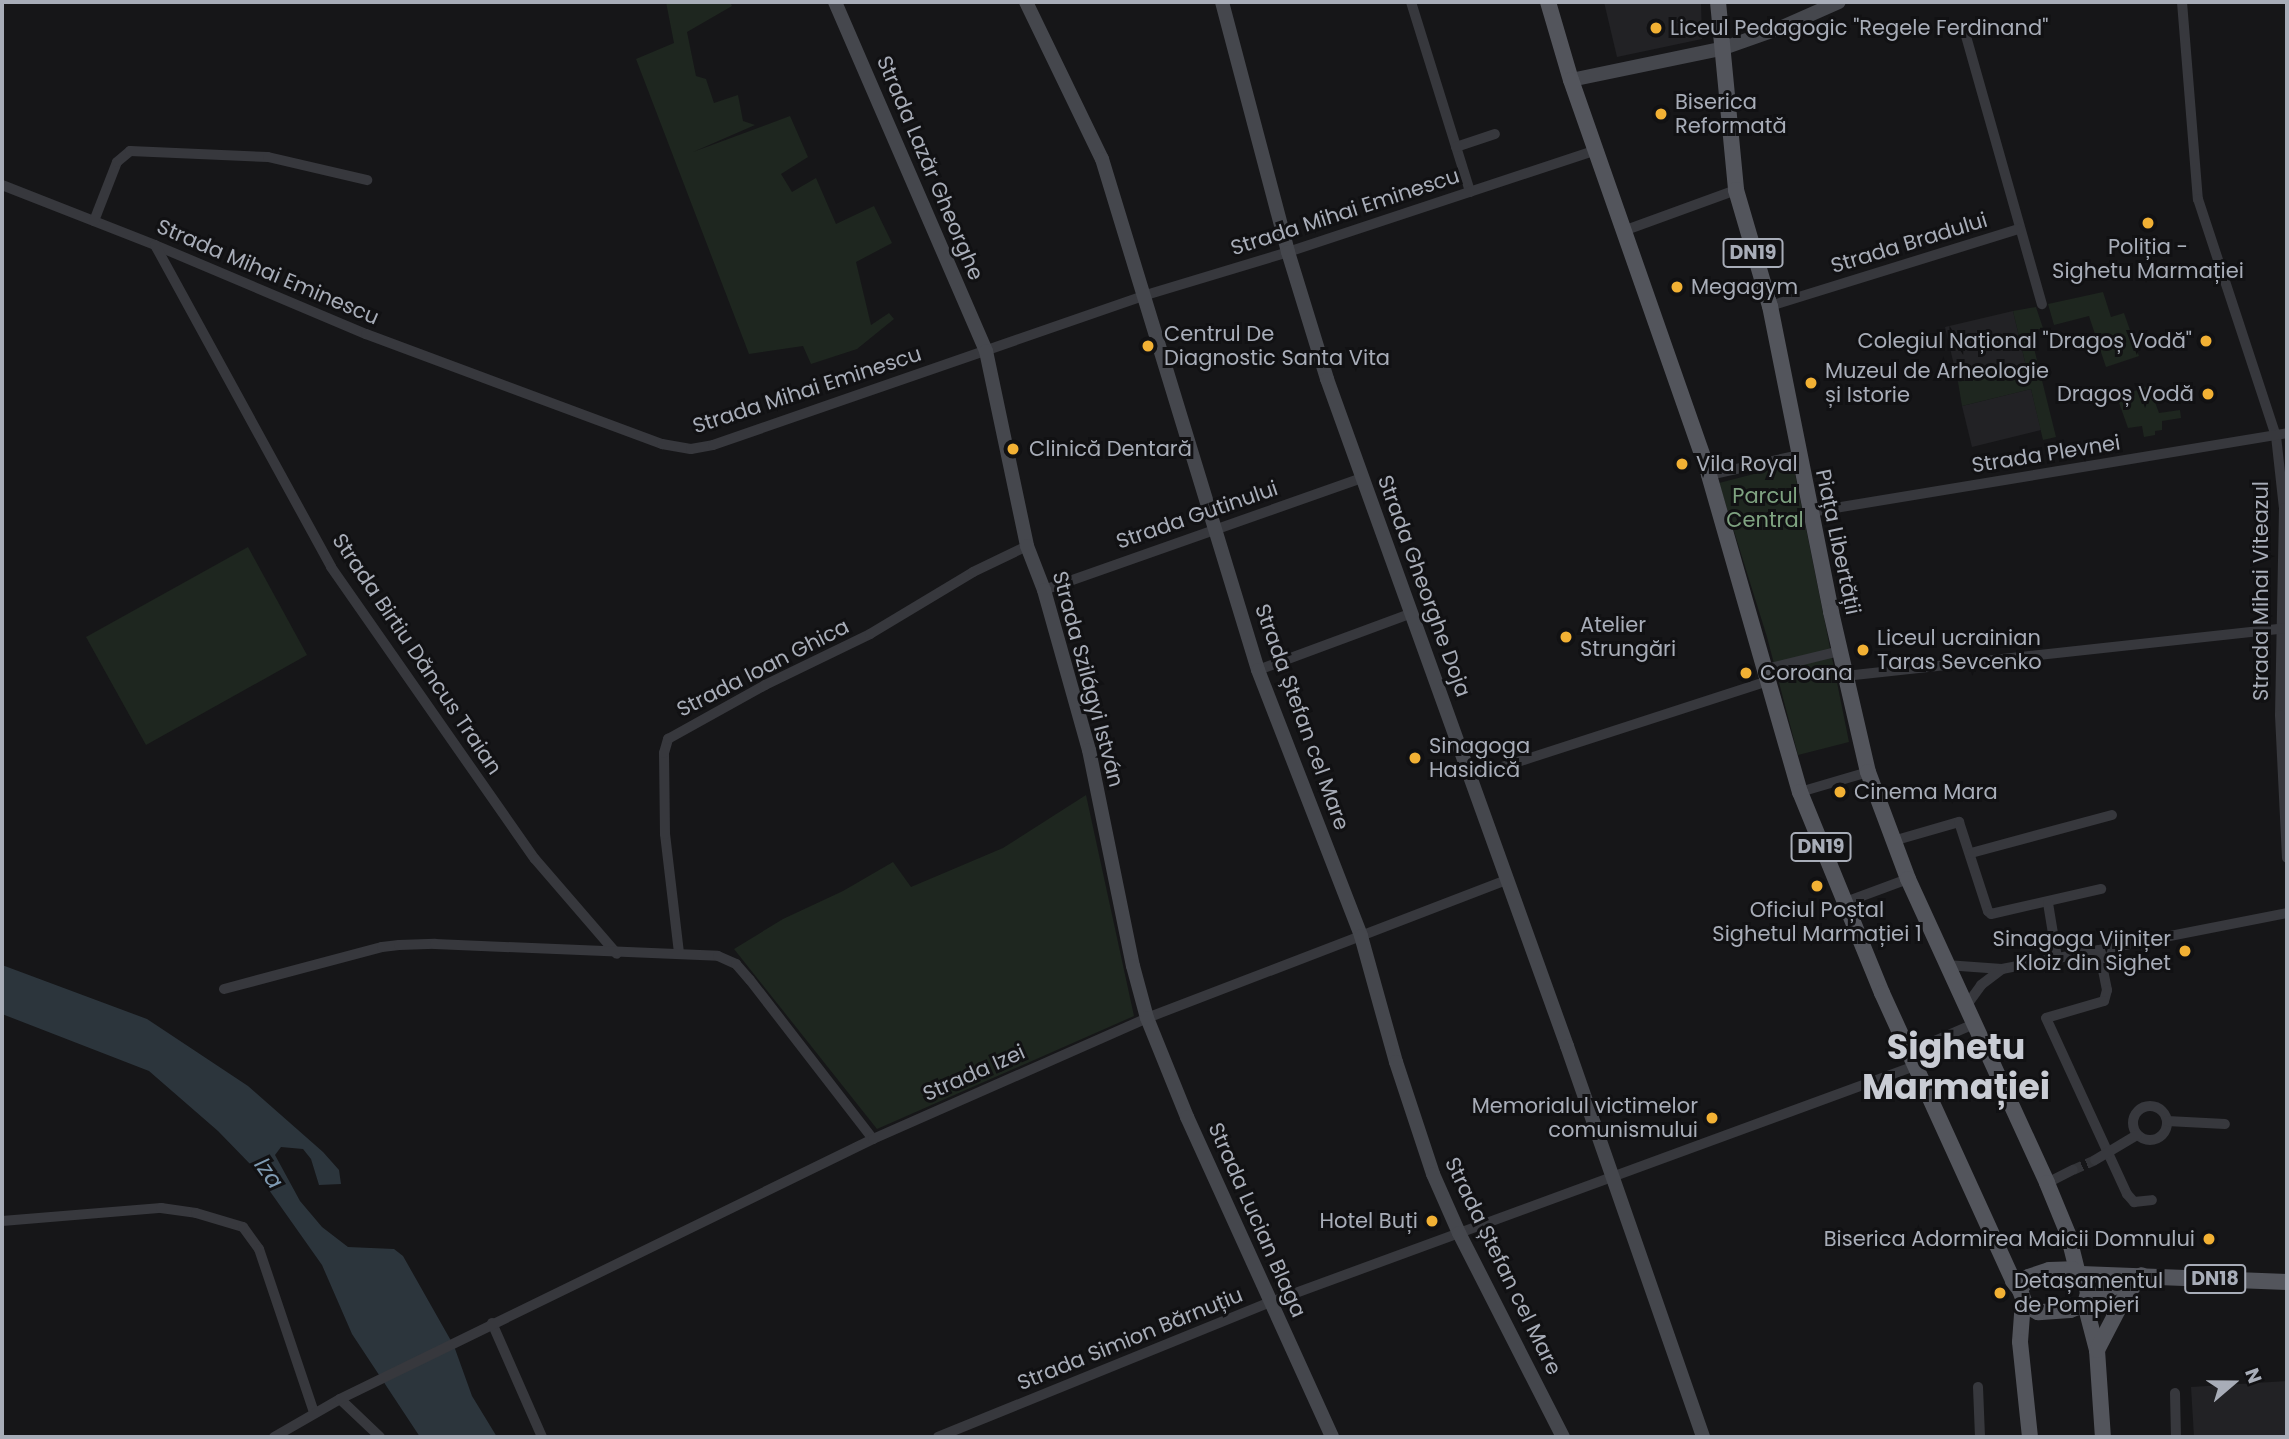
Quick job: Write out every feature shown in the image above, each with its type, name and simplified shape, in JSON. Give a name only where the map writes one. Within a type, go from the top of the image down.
[{"type":"main road","name":"Strada Lazăr Gheorghe","points":[[835,2],[986,351]]},
{"type":"main road","name":"Strada Ștefan cel Mare","points":[[1026,2],[1102,159],[1218,529],[1258,670],[1361,936],[1433,1174],[1459,1233],[1563,1437]]},
{"type":"main road","name":"Strada Gheorghe Doja","points":[[1222,2],[1288,252],[1327,379],[1471,777],[1703,1437]]},
{"type":"main road","name":"DN19","points":[[1548,2],[1572,80],[1709,475],[1800,792],[1843,903],[2022,1296]]},
{"type":"main road","name":"DN19","points":[[1718,2],[1736,190],[1770,306],[1799,456]]},
{"type":"main road","points":[[1572,80],[1721,49],[1780,28],[1839,2]]},
{"type":"main road","name":"Strada Szilágyi István","points":[[986,351],[1027,546],[1044,590],[1089,750],[1133,966],[1147,1018]]},
{"type":"main road","name":"Piața Libertății","points":[[1799,456],[1868,772],[1908,879]]},
{"type":"main road","name":"DN19","points":[[1908,879],[2047,1183],[2068,1234],[2079,1272]]},
{"type":"main road","name":"Strada Lucian Blaga","points":[[1147,1018],[1187,1117],[1332,1437]]},
{"type":"main road","points":[[2031,1437],[2020,1342],[2022,1296],[2028,1277],[2038,1272],[2142,1275]]},
{"type":"main road","points":[[2079,1272],[2088,1287],[2086,1302],[2097,1350],[2103,1437]]},
{"type":"main road","points":[[2022,1296],[2038,1312],[2070,1310],[2142,1275]]},
{"type":"main road","points":[[2097,1350],[2123,1300],[2142,1275]]},
{"type":"main road","name":"DN18","points":[[2142,1275],[2287,1282]]},
{"type":"street","points":[[1411,2],[1471,192]]},
{"type":"street","name":"Strada Mihai Viteazul","points":[[2182,2],[2198,199],[2282,435],[2285,627],[2280,715],[2287,858]]},
{"type":"street","name":"Strada Bradului","points":[[1964,29],[2042,304]]},
{"type":"street","points":[[1456,147],[1495,134]]},
{"type":"street","name":"Strada Mihai Eminescu","points":[[2,184],[366,334],[662,444],[691,449],[713,445],[1146,295],[1288,252],[1597,150]]},
{"type":"street","points":[[94,221],[117,162],[130,151],[268,157],[367,180]]},
{"type":"street","points":[[1626,230],[1736,190]]},
{"type":"street","name":"Strada Bradului","points":[[1770,306],[2019,229]]},
{"type":"street","name":"Strada Birtiu Dăncus Traian","points":[[155,245],[331,567],[535,859],[617,954]]},
{"type":"street","name":"Strada Plevnei","points":[[1811,512],[2282,435]]},
{"type":"street","name":"Piața Libertății","points":[[1709,475],[1799,456]]},
{"type":"street","name":"Strada Gutinului","points":[[1044,590],[1362,478]]},
{"type":"street","name":"Strada Ioan Ghica","points":[[679,953],[664,834],[664,752],[668,739],[765,685],[870,634],[973,572],[1027,546]]},
{"type":"street","points":[[1258,670],[1412,612]]},
{"type":"street","points":[[1845,676],[2285,627]]},
{"type":"street","points":[[1471,777],[1840,651]]},
{"type":"street","points":[[1800,792],[1868,772]]},
{"type":"street","points":[[1971,853],[2112,816]]},
{"type":"street","points":[[1893,841],[1959,822],[1988,911],[1992,914],[2101,889]]},
{"type":"street","points":[[1843,903],[1908,879]]},
{"type":"street","name":"Strada Izei","points":[[274,1437],[314,1412],[492,1323],[873,1139],[1147,1018],[1507,880]]},
{"type":"street","points":[[2048,903],[2057,958]]},
{"type":"street","points":[[1946,965],[2002,969],[2287,913]]},
{"type":"street","points":[[224,989],[382,947],[435,944],[617,954],[679,953],[718,956],[736,964],[783,1020],[873,1139]]},
{"type":"street","points":[[2099,950],[2107,990],[2104,1001],[2046,1018],[2127,1194],[2134,1202],[2152,1200]]},
{"type":"street","points":[[1966,1006],[1981,985],[2002,969]]},
{"type":"street","name":"Strada Simion Bărnuțiu","points":[[938,1437],[1271,1302],[1613,1177],[1912,1059],[1975,1024]]},
{"type":"street","points":[[2147,1105],[2160,1109],[2167,1121],[2167,1129],[2157,1139],[2149,1141],[2137,1135],[2132,1120],[2140,1108],[2147,1105]]},
{"type":"street","points":[[2167,1121],[2225,1124]]},
{"type":"street","points":[[2095,1160],[2137,1135]]},
{"type":"street","points":[[2047,1183],[2073,1170]]},
{"type":"street","points":[[2,1221],[161,1208],[196,1213],[243,1227],[259,1249],[314,1412]]},
{"type":"street","points":[[492,1323],[542,1437]]},
{"type":"street","points":[[1978,1387],[1980,1437]]},
{"type":"street","points":[[2175,1393],[2176,1437]]},
{"type":"street","points":[[340,1399],[380,1437]]},
{"type":"shaded area","name":"Liceul Pedagogic \"Regele Ferdinand\"","points":[[1604,2],[1701,2],[1702,39],[1617,57]]},
{"type":"shaded area","points":[[2013,311],[2026,366],[1958,382],[1945,327]]},
{"type":"shaded area","points":[[2031,389],[2041,430],[1972,447],[1962,406]]},
{"type":"shaded area","points":[[2287,1381],[2287,1437],[2194,1437],[2191,1387]]},
{"type":"green space","points":[[666,2],[730,2],[732,6],[687,32],[696,76],[706,79],[714,103],[738,95],[743,121],[755,125],[693,152],[790,116],[808,157],[781,174],[792,192],[816,178],[836,224],[874,206],[892,243],[856,262],[871,325],[889,313],[894,319],[857,349],[811,364],[803,346],[749,354],[636,59],[674,43]]},
{"type":"green space","points":[[2103,292],[2111,317],[2124,313],[2139,356],[2106,367],[2089,316],[2054,325],[2048,304]]},
{"type":"green space","points":[[2036,307],[2043,328],[2030,332],[2056,437],[2043,440],[2031,389],[1962,406],[1958,382],[2026,366],[2013,311]]},
{"type":"green space","points":[[2149,386],[2159,413],[2180,410],[2181,418],[2162,421],[2162,430],[2155,431],[2155,435],[2144,437],[2142,426],[2128,428],[2117,397]]},
{"type":"green space","name":"Parcul Central","points":[[1793,464],[1849,742],[1798,755],[1767,637],[1719,483]]},
{"type":"green space","points":[[248,547],[307,655],[146,745],[86,637]]},
{"type":"green space","points":[[1086,795],[1134,1016],[877,1129],[734,949],[783,919],[843,891],[893,862],[911,887],[1003,848]]},
{"type":"water","name":"Iza","points":[[2,965],[147,1019],[248,1086],[323,1152],[339,1170],[341,1184],[319,1185],[311,1159],[303,1149],[281,1147],[275,1155],[300,1201],[322,1227],[348,1247],[394,1249],[403,1256],[454,1346],[472,1396],[497,1437],[420,1437],[352,1334],[322,1265],[252,1166],[218,1131],[149,1071],[2,1014]]},
{"type":"tunnel","points":[[2073,1170],[2095,1160]]},
{"type":"place","name":"Liceul Pedagogic \"Regele Ferdinand\"","points":[[1656,28]]},
{"type":"place","name":"Biserica Reformată","points":[[1661,114]]},
{"type":"place","name":"Poliția - Sighetu Marmației","points":[[2148,223]]},
{"type":"place","name":"Megagym","points":[[1677,287]]},
{"type":"place","name":"Colegiul Național \"Dragoș Vodă\"","points":[[2206,341]]},
{"type":"place","name":"Centrul De Diagnostic Santa Vita","points":[[1148,346]]},
{"type":"place","name":"Muzeul de Arheologie și Istorie","points":[[1811,383]]},
{"type":"place","name":"Dragoș Vodă","points":[[2208,394]]},
{"type":"place","name":"Clinică Dentară","points":[[1013,449]]},
{"type":"place","name":"Vila Royal","points":[[1682,464]]},
{"type":"place","name":"Atelier Strungări","points":[[1566,637]]},
{"type":"place","name":"Liceul ucrainian Taras Sevcenko","points":[[1863,650]]},
{"type":"place","name":"Coroana","points":[[1746,673]]},
{"type":"place","name":"Sinagoga Hasidică","points":[[1415,758]]},
{"type":"place","name":"Cinema Mara","points":[[1840,792]]},
{"type":"place","name":"Oficiul Poștal Sighetul Marmației 1","points":[[1817,886]]},
{"type":"place","name":"Sinagoga Vijnițer Kloiz din Sighet","points":[[2185,951]]},
{"type":"place","name":"Memorialul victimelor comunismului","points":[[1712,1118]]},
{"type":"place","name":"Hotel Buți","points":[[1432,1221]]},
{"type":"place","name":"Biserica Adormirea Maicii Domnului","points":[[2209,1239]]},
{"type":"place","name":"Detașamentul de Pompieri","points":[[2000,1293]]},
{"type":"district","name":"Sighetu Marmației","points":[[1956,1067]]}]
